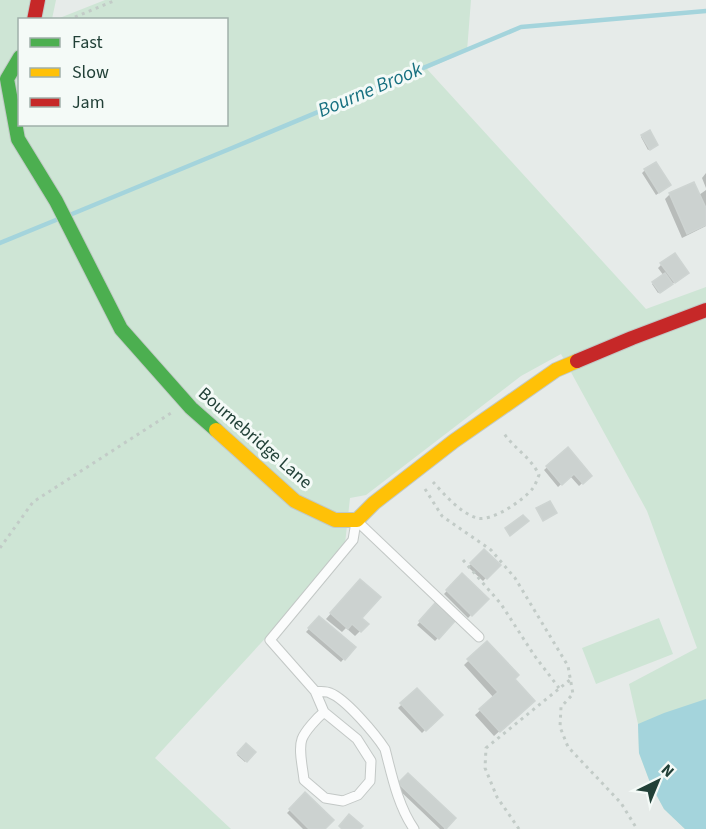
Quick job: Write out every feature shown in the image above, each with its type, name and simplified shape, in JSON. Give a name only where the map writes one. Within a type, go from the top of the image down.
[{"type":"street","points":[[34,18],[38,0]]},
{"type":"street","name":"Bournebridge Lane","points":[[18,60],[7,79],[18,139],[56,201],[121,329],[187,403],[295,501],[335,520],[357,520]]},
{"type":"street","points":[[357,520],[374,503],[454,441],[556,370],[706,310]]},
{"type":"lane","points":[[357,520],[479,637]]},
{"type":"lane","points":[[324,712],[302,739],[301,757],[304,780],[325,798],[343,801],[358,795],[370,781],[370,762],[357,739],[324,712],[315,691],[270,640],[353,540],[357,520]]},
{"type":"lane","points":[[315,691],[330,693],[341,700],[380,741],[385,749],[402,808],[414,829]]},
{"type":"path","points":[[73,18],[116,0]]},
{"type":"path","points":[[0,548],[33,502],[187,403]]},
{"type":"path","points":[[419,468],[446,497],[478,518],[493,517],[518,501],[533,488],[539,475],[534,464],[507,438],[492,415]]},
{"type":"path","points":[[419,468],[441,516],[491,550],[515,578],[568,666],[573,693],[561,707],[560,727],[568,747],[621,803],[637,829]]},
{"type":"path","points":[[463,560],[501,604],[534,655],[559,688]]},
{"type":"path","points":[[519,829],[497,797],[489,778],[485,768],[486,748],[571,679]]},
{"type":"green space","points":[[0,0],[56,0],[52,18],[18,18],[18,126],[228,126],[228,18],[60,18],[105,0],[471,0],[467,51],[427,69],[646,309],[706,287],[706,829],[685,829],[664,809],[651,785],[639,753],[638,724],[629,684],[697,648],[647,511],[561,354],[521,376],[366,495],[350,498],[344,553],[155,758],[231,829],[0,829]]},
{"type":"green space","points":[[659,618],[673,654],[596,684],[582,648]]},
{"type":"water","points":[[706,699],[706,829],[685,829],[664,809],[651,785],[639,753],[638,724]]},
{"type":"building","points":[[650,130],[658,145],[650,150],[641,135]]},
{"type":"building","points":[[656,162],[671,185],[659,193],[644,169]]},
{"type":"building","points":[[694,182],[706,208],[706,225],[687,234],[669,193]]},
{"type":"building","points":[[675,253],[689,273],[675,283],[660,263]]},
{"type":"building","points":[[665,273],[673,284],[660,293],[652,282]]},
{"type":"building","points":[[568,447],[592,476],[583,484],[574,474],[562,485],[546,466]]},
{"type":"building","points":[[550,501],[557,513],[543,521],[536,508]]},
{"type":"building","points":[[523,515],[529,521],[510,536],[505,528]]},
{"type":"building","points":[[484,549],[501,565],[487,579],[470,563]]},
{"type":"building","points":[[462,573],[489,599],[472,616],[446,590]]},
{"type":"building","points":[[360,579],[381,597],[362,618],[369,624],[361,632],[352,624],[348,629],[330,613]]},
{"type":"building","points":[[435,603],[455,621],[439,639],[419,621]]},
{"type":"building","points":[[319,616],[356,647],[345,660],[308,628]]},
{"type":"building","points":[[487,641],[519,675],[515,679],[535,701],[500,732],[479,709],[498,692],[467,659]]},
{"type":"building","points":[[417,688],[443,715],[426,731],[400,703]]},
{"type":"building","points":[[246,743],[256,752],[247,762],[237,753]]},
{"type":"building","points":[[408,773],[456,818],[446,829],[398,783]]},
{"type":"building","points":[[305,792],[334,820],[325,829],[309,829],[289,809]]},
{"type":"building","points":[[349,814],[363,826],[360,829],[342,829],[339,826]]},
{"type":"waterway","name":"Bourne Brook","points":[[72,214],[521,27],[706,11]]},
{"type":"waterway","points":[[0,243],[56,220]]},
{"type":"traffic: fast","points":[[18,60],[7,79],[18,139],[56,201],[121,329],[191,408],[216,430]]},
{"type":"traffic: slow","points":[[216,430],[295,501],[335,520],[357,520],[374,503],[454,441],[556,370],[577,361]]},
{"type":"traffic: jam","points":[[34,18],[38,0]]},
{"type":"traffic: jam","points":[[577,361],[706,310]]}]
